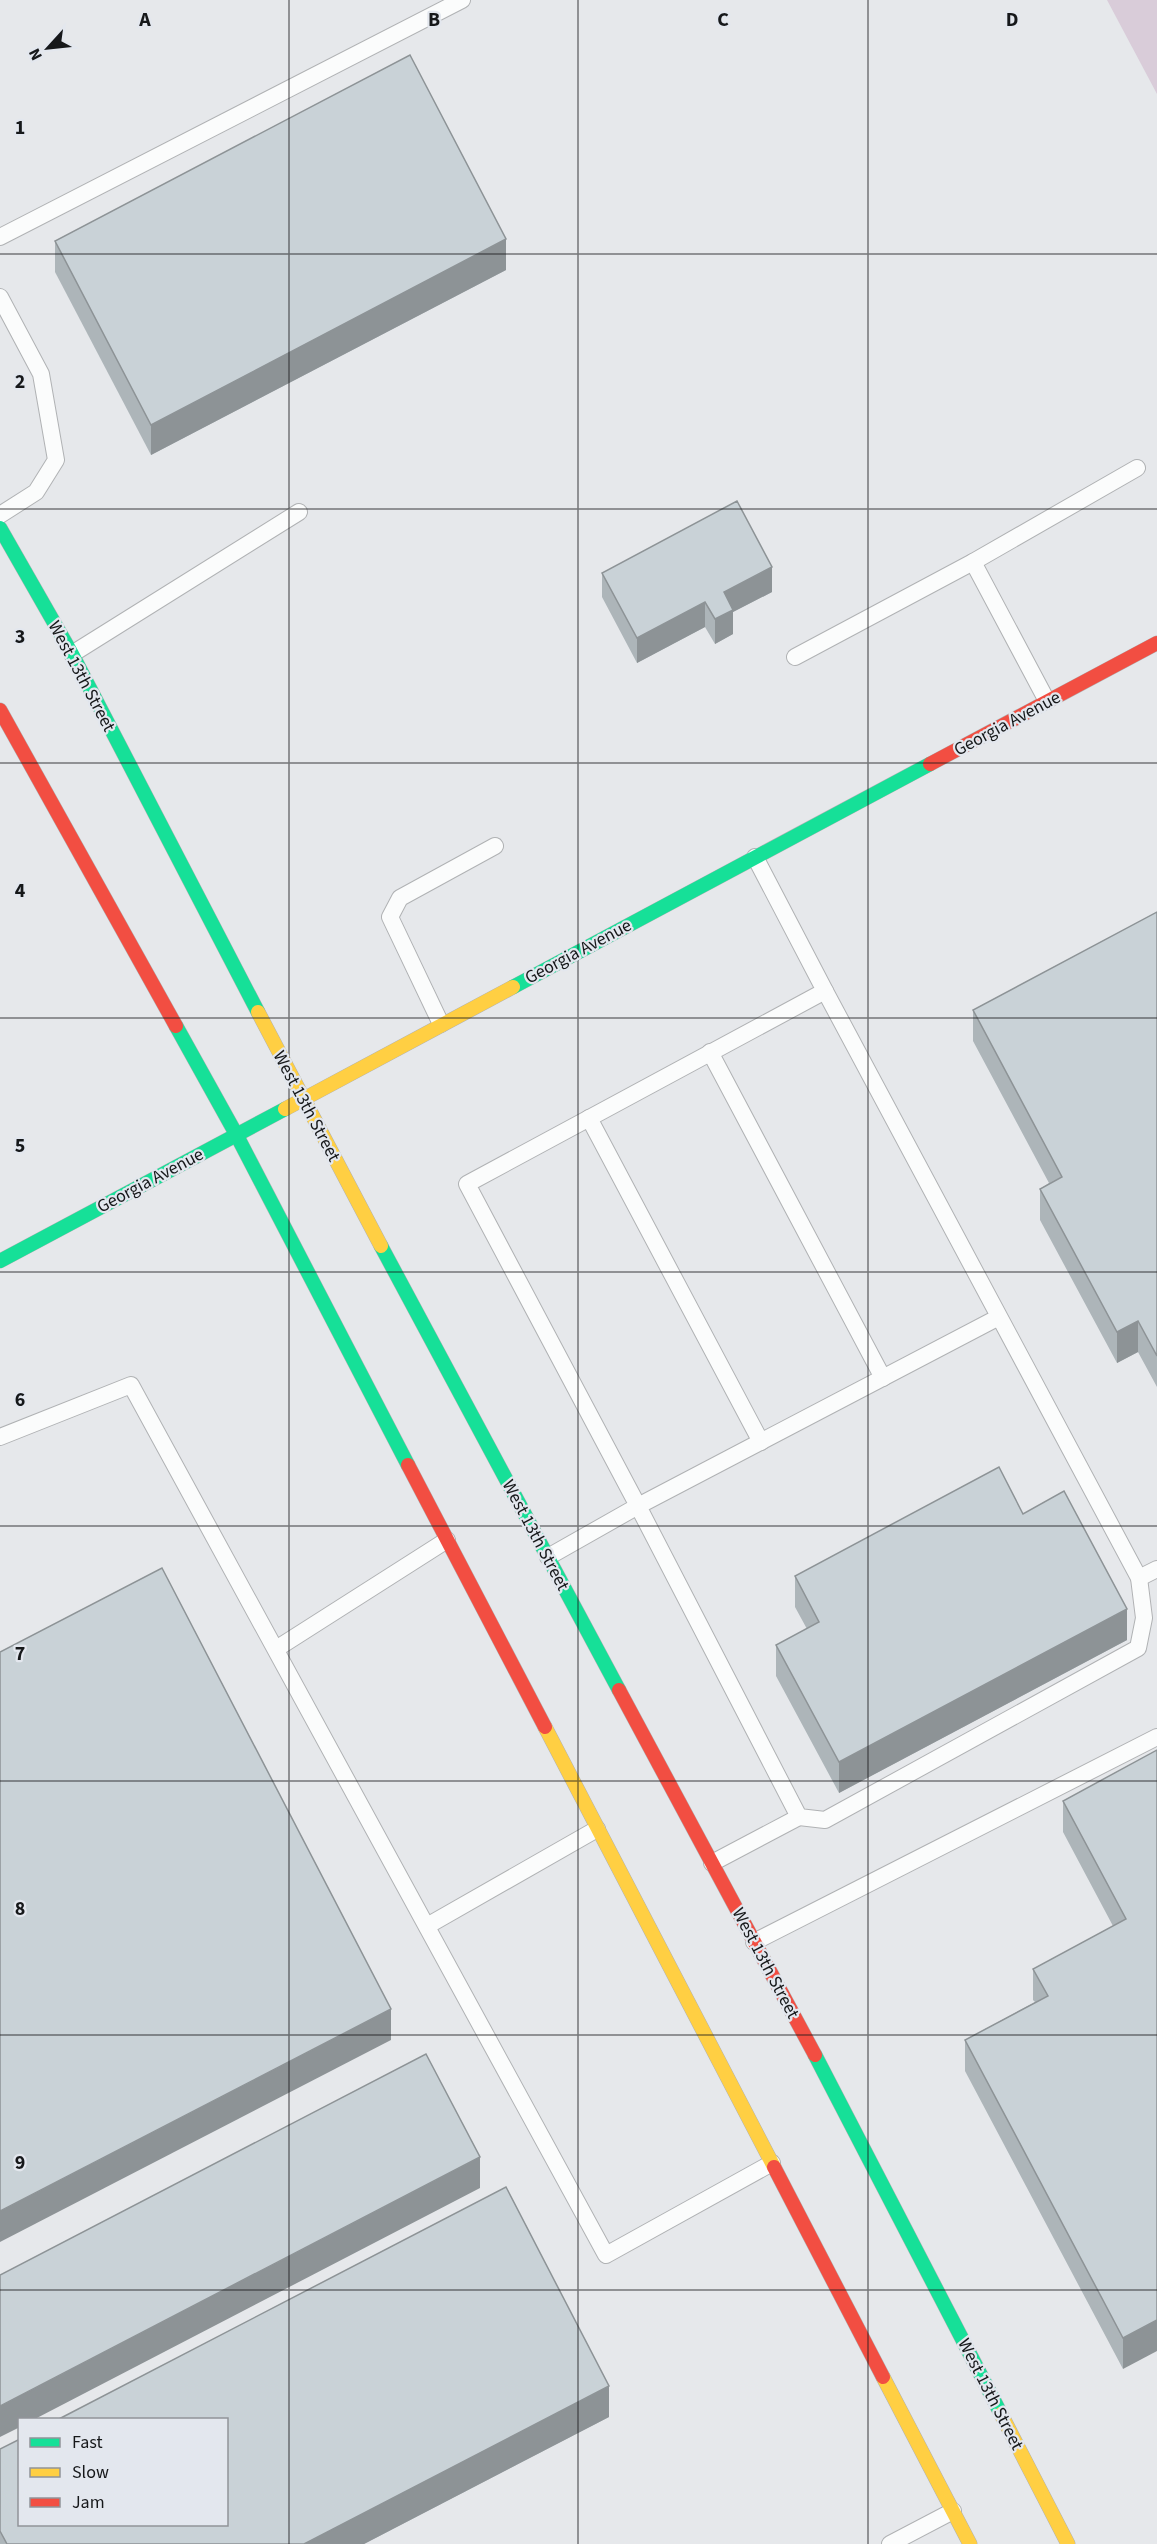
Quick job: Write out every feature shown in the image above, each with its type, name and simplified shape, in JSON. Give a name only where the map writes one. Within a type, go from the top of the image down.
[{"type":"main road","name":"West 13th Street","points":[[0,528],[72,654],[302,1098],[822,2067],[1068,2544]]},
{"type":"main road","name":"Georgia Avenue","points":[[0,1261],[1157,643]]},
{"type":"main road","points":[[0,710],[236,1134],[970,2544]]},
{"type":"lane","points":[[0,237],[462,0]]},
{"type":"lane","points":[[0,297],[41,374],[56,460],[36,492],[0,515]]},
{"type":"lane","points":[[795,657],[973,562],[1137,468]]},
{"type":"lane","points":[[72,654],[299,512]]},
{"type":"lane","points":[[973,562],[1047,701]]},
{"type":"lane","points":[[441,1024],[390,917],[400,898],[495,846]]},
{"type":"lane","points":[[712,1863],[799,1817],[825,1820],[1137,1648],[1144,1618],[1139,1578],[755,857]]},
{"type":"lane","points":[[799,1817],[638,1506],[467,1184],[825,991]]},
{"type":"lane","points":[[710,1052],[883,1378]]},
{"type":"lane","points":[[589,1118],[761,1442]]},
{"type":"lane","points":[[548,1557],[638,1506],[999,1317]]},
{"type":"lane","points":[[0,1437],[131,1385],[606,2255],[772,2163]]},
{"type":"lane","points":[[276,1649],[447,1540]]},
{"type":"lane","points":[[1139,1578],[1157,1569]]},
{"type":"lane","points":[[754,1942],[1157,1737]]},
{"type":"lane","points":[[426,1926],[597,1829]]},
{"type":"lane","points":[[890,2544],[953,2511]]},
{"type":"shaded area","points":[[1107,0],[1157,0],[1157,94]]},
{"type":"building","points":[[410,55],[506,239],[151,425],[55,241]]},
{"type":"building","points":[[737,501],[772,567],[724,592],[733,610],[715,619],[705,602],[637,638],[602,573]]},
{"type":"building","points":[[1157,912],[1157,1356],[1138,1321],[1117,1332],[1040,1189],[1062,1177],[973,1010]]},
{"type":"building","points":[[999,1467],[1023,1514],[1064,1491],[1127,1609],[839,1762],[776,1645],[819,1622],[795,1576]]},
{"type":"building","points":[[162,1568],[391,2009],[0,2211],[0,1652]]},
{"type":"building","points":[[1157,1750],[1157,2320],[1123,2338],[965,2040],[1048,1996],[1033,1969],[1126,1919],[1063,1801]]},
{"type":"building","points":[[426,2054],[480,2157],[0,2406],[0,2275]]},
{"type":"building","points":[[506,2187],[609,2386],[304,2544],[7,2544],[0,2531],[0,2449],[18,2440],[18,2526],[228,2526],[228,2418],[61,2418]]},
{"type":"traffic: fast","points":[[0,528],[72,654],[258,1012]]},
{"type":"traffic: fast","points":[[513,987],[930,764]]},
{"type":"traffic: fast","points":[[176,1026],[236,1134],[408,1465]]},
{"type":"traffic: fast","points":[[0,1261],[285,1109]]},
{"type":"traffic: fast","points":[[381,1246],[619,1690]]},
{"type":"traffic: fast","points":[[815,2055],[1001,2414]]},
{"type":"traffic: slow","points":[[285,1109],[513,987]]},
{"type":"traffic: slow","points":[[258,1012],[381,1246]]},
{"type":"traffic: slow","points":[[545,1727],[774,2167]]},
{"type":"traffic: slow","points":[[883,2377],[970,2544]]},
{"type":"traffic: slow","points":[[1001,2414],[1068,2544]]},
{"type":"traffic: jam","points":[[930,764],[1157,643]]},
{"type":"traffic: jam","points":[[0,710],[176,1026]]},
{"type":"traffic: jam","points":[[408,1465],[545,1727]]},
{"type":"traffic: jam","points":[[619,1690],[815,2055]]},
{"type":"traffic: jam","points":[[774,2167],[883,2377]]}]
